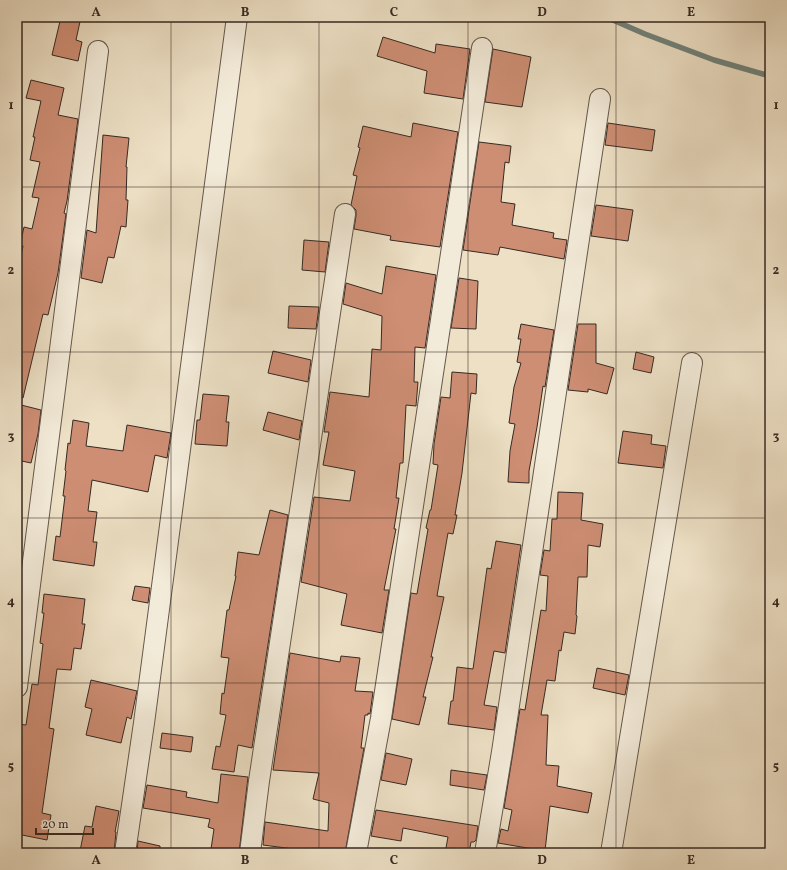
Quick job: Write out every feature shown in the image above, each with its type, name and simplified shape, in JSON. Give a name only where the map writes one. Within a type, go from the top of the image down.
[{"type":"street","points":[[125,853],[144,723],[237,17]]},
{"type":"street","points":[[356,853],[380,718],[482,48]]},
{"type":"street","points":[[17,687],[98,51]]},
{"type":"street","points":[[485,853],[504,744],[600,98]]},
{"type":"street","points":[[250,853],[259,781],[345,214]]},
{"type":"street","points":[[611,853],[692,363]]},
{"type":"building","points":[[61,17],[81,17],[76,40],[82,42],[78,61],[52,55]]},
{"type":"building","points":[[383,37],[435,53],[436,44],[470,49],[463,99],[424,93],[427,71],[377,56]]},
{"type":"building","points":[[493,49],[531,57],[522,107],[485,102]]},
{"type":"building","points":[[31,80],[64,88],[58,115],[78,119],[64,213],[66,214],[58,273],[48,315],[43,314],[23,398],[17,397],[17,275],[23,246],[20,245],[24,227],[32,229],[39,198],[32,197],[40,162],[30,160],[35,137],[33,137],[41,101],[26,98]]},
{"type":"building","points":[[413,123],[458,132],[440,247],[390,240],[391,236],[354,229],[356,210],[351,205],[357,176],[353,175],[360,148],[358,147],[363,126],[411,137]]},
{"type":"building","points":[[608,123],[655,130],[652,151],[605,145]]},
{"type":"building","points":[[103,135],[129,138],[126,167],[126,200],[128,200],[126,227],[121,226],[114,258],[108,257],[102,283],[81,278],[87,230],[96,233]]},
{"type":"building","points":[[479,142],[511,146],[509,163],[505,162],[501,202],[515,204],[512,225],[554,233],[553,238],[567,240],[564,259],[500,247],[498,255],[463,250]]},
{"type":"building","points":[[596,205],[633,210],[628,241],[591,236]]},
{"type":"building","points":[[304,240],[329,242],[325,272],[302,270]]},
{"type":"building","points":[[386,266],[436,275],[425,348],[415,347],[414,382],[418,382],[416,406],[406,405],[403,463],[400,463],[396,498],[399,498],[394,529],[396,529],[384,590],[389,590],[382,633],[341,625],[347,594],[301,582],[314,497],[350,501],[355,471],[323,465],[329,432],[324,432],[330,392],[369,397],[372,349],[381,350],[382,316],[343,304],[346,283],[382,294]]},
{"type":"building","points":[[459,278],[478,281],[476,329],[451,328]]},
{"type":"building","points":[[289,306],[319,307],[316,329],[288,328]]},
{"type":"building","points":[[521,324],[554,330],[529,471],[529,483],[508,482],[510,451],[515,424],[509,423],[514,387],[521,363],[517,362],[521,339],[518,339]]},
{"type":"building","points":[[578,324],[596,324],[596,363],[614,368],[607,394],[588,389],[588,392],[568,390]]},
{"type":"building","points":[[273,351],[311,360],[308,382],[268,373]]},
{"type":"building","points":[[636,352],[654,357],[651,373],[633,369]]},
{"type":"building","points":[[452,372],[477,374],[476,394],[471,393],[462,473],[455,515],[457,515],[453,534],[448,533],[437,596],[444,597],[431,657],[433,657],[423,697],[426,697],[419,725],[392,719],[411,593],[417,594],[428,529],[426,528],[431,510],[438,465],[433,464],[434,444],[441,397],[450,398]]},
{"type":"building","points":[[203,394],[229,396],[226,422],[229,422],[227,446],[195,444],[197,420],[200,420]]},
{"type":"building","points":[[17,404],[41,410],[38,434],[31,463],[17,460]]},
{"type":"building","points":[[268,412],[302,421],[299,440],[263,430]]},
{"type":"building","points":[[73,420],[89,423],[86,446],[123,451],[127,425],[171,433],[167,458],[155,455],[148,492],[92,480],[88,511],[97,512],[93,542],[97,542],[94,566],[53,560],[56,536],[60,537],[65,496],[63,496],[68,443],[70,444]]},
{"type":"building","points":[[623,431],[652,435],[651,444],[666,446],[663,468],[618,463]]},
{"type":"building","points":[[558,492],[583,493],[581,520],[603,524],[600,547],[588,545],[587,577],[578,577],[575,634],[564,632],[561,651],[559,650],[555,681],[547,680],[541,715],[548,715],[546,765],[559,766],[557,786],[592,793],[588,813],[550,806],[545,851],[498,843],[501,829],[508,831],[512,810],[504,808],[520,709],[525,710],[541,610],[546,611],[548,576],[540,575],[544,550],[550,551],[552,519],[557,519]]},
{"type":"building","points":[[270,510],[288,515],[252,748],[238,745],[234,772],[212,769],[216,746],[220,747],[226,715],[220,714],[222,693],[224,694],[229,658],[221,657],[227,610],[229,610],[236,576],[238,552],[259,555]]},
{"type":"building","points":[[496,541],[521,545],[505,653],[494,651],[484,705],[497,707],[494,730],[448,724],[451,701],[453,701],[457,667],[473,669],[487,568],[491,569]]},
{"type":"building","points":[[135,586],[150,588],[148,603],[132,600]]},
{"type":"building","points":[[44,594],[85,599],[82,624],[85,624],[81,649],[74,648],[71,670],[57,669],[49,728],[54,729],[42,813],[51,815],[47,840],[17,834],[17,724],[26,725],[32,684],[38,685],[43,644],[40,643],[44,613],[42,613]]},
{"type":"building","points":[[290,653],[340,662],[341,656],[360,658],[355,691],[373,692],[370,714],[368,713],[368,715],[365,715],[361,748],[364,748],[345,853],[309,853],[309,851],[263,845],[265,822],[328,831],[329,803],[313,799],[319,773],[273,770]]},
{"type":"building","points":[[597,668],[629,675],[625,695],[593,688]]},
{"type":"building","points":[[91,680],[137,691],[131,719],[127,717],[121,743],[86,735],[92,709],[85,707]]},
{"type":"building","points":[[162,733],[193,737],[191,752],[160,748]]},
{"type":"building","points":[[386,753],[412,759],[406,785],[381,780]]},
{"type":"building","points":[[451,770],[487,775],[484,790],[450,785]]},
{"type":"building","points":[[221,774],[248,777],[239,853],[229,853],[211,849],[214,829],[208,827],[210,819],[143,808],[147,785],[187,792],[186,797],[218,803]]},
{"type":"building","points":[[96,806],[119,811],[115,832],[114,853],[90,853],[80,851],[85,826],[92,827]]},
{"type":"building","points":[[376,810],[478,826],[476,840],[471,842],[469,853],[445,853],[448,837],[403,828],[401,841],[371,836]]},
{"type":"building","points":[[138,841],[160,846],[160,853],[137,853]]},
{"type":"waterway","points":[[606,17],[645,34],[714,60],[770,76]]}]
